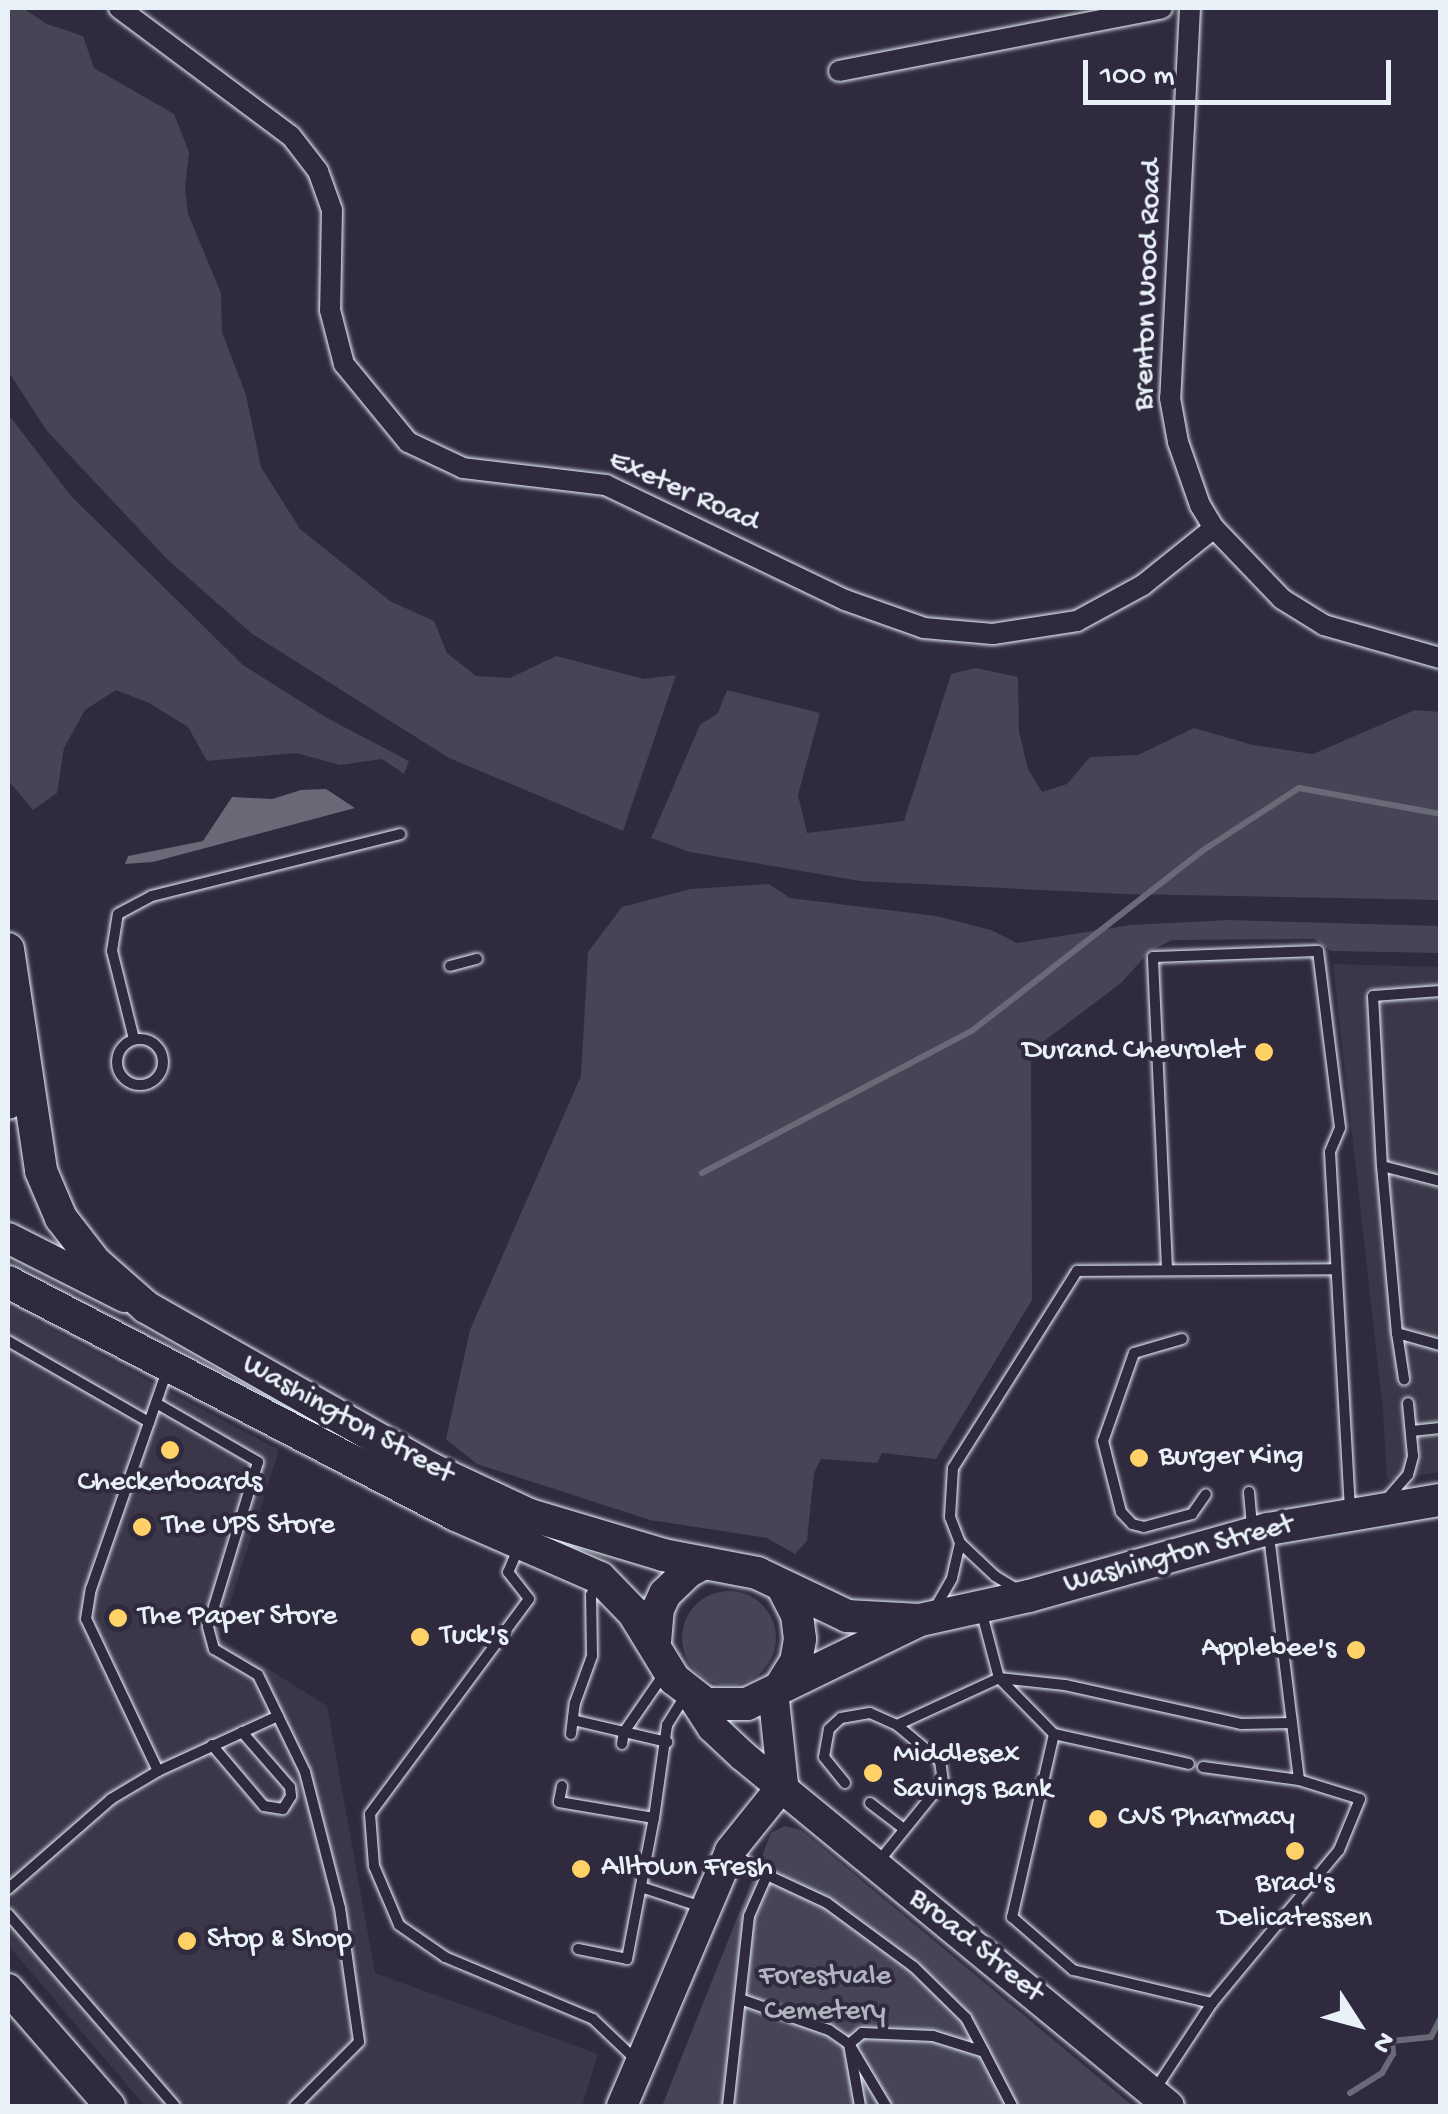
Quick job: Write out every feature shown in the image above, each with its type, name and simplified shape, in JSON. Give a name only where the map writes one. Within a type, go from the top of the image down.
[{"type":"main road","points":[[8,949],[35,1148],[49,1194],[75,1239],[146,1308]]},
{"type":"main road","points":[[8,1104],[18,1044]]},
{"type":"main road","name":"Washington Street","points":[[8,1238],[146,1308],[429,1468],[525,1529],[613,1588],[675,1675],[726,1707],[747,1704],[920,1620]]},
{"type":"main road","name":"Washington Street","points":[[8,1282],[417,1496],[525,1529],[757,1573],[846,1616],[920,1620],[1029,1596],[1261,1531],[1440,1500]]},
{"type":"main road","points":[[675,1675],[658,1609],[666,1594],[689,1570],[704,1564]]},
{"type":"main road","points":[[622,2106],[730,1852],[765,1802],[784,1785],[778,1688],[796,1662],[800,1639],[797,1615],[782,1586]]},
{"type":"main road","name":"Broad Street","points":[[675,1675],[712,1727],[757,1768],[784,1785],[1161,2100]]},
{"type":"main road","points":[[8,1990],[110,2106]]},
{"type":"street","name":"Exeter Road","points":[[119,8],[291,136],[318,171],[332,210],[330,310],[344,364],[408,442],[463,468],[606,485],[845,600],[924,628],[993,634],[1077,621],[1144,584],[1214,528]]},
{"type":"street","points":[[840,71],[1162,8]]},
{"type":"street","name":"Brenton Wood Road","points":[[1190,8],[1170,398],[1190,477],[1214,528],[1282,599],[1324,624],[1440,658]]},
{"type":"lane","points":[[134,1039],[112,951],[118,914],[152,896],[400,834]]},
{"type":"lane","points":[[1167,1268],[1153,957],[1318,951],[1340,1128],[1330,1152],[1336,1269],[1362,1511]]},
{"type":"lane","points":[[450,966],[476,958]]},
{"type":"lane","points":[[1404,1379],[1382,1166],[1373,996],[1440,991]]},
{"type":"lane","points":[[134,1039],[150,1040],[164,1059],[160,1075],[147,1084],[132,1084],[118,1068],[122,1047],[134,1039]]},
{"type":"lane","points":[[1382,1166],[1440,1181]]},
{"type":"lane","points":[[1029,1596],[995,1576],[960,1543],[950,1518],[953,1468],[1077,1271],[1336,1269]]},
{"type":"lane","points":[[1397,1333],[1440,1346]]},
{"type":"lane","points":[[1182,1339],[1134,1353],[1102,1441],[1120,1512],[1132,1524],[1144,1526],[1192,1514],[1206,1494]]},
{"type":"lane","points":[[8,1341],[150,1422]]},
{"type":"lane","points":[[158,1770],[86,1619],[86,1603],[169,1366]]},
{"type":"lane","points":[[156,1403],[258,1462],[208,1627],[214,1650],[258,1675],[306,1772],[326,1844],[358,2042],[295,2106]]},
{"type":"lane","points":[[1362,1511],[1408,1475],[1412,1431],[1408,1403]]},
{"type":"lane","points":[[1412,1431],[1440,1428]]},
{"type":"lane","points":[[1249,1492],[1261,1531],[1299,1780]]},
{"type":"lane","points":[[525,1529],[508,1572],[529,1599],[370,1814],[374,1866],[399,1924],[444,1957],[593,2019],[639,2062]]},
{"type":"lane","points":[[920,1620],[939,1604],[952,1578],[960,1543]]},
{"type":"lane","points":[[571,1734],[592,1656],[591,1595],[600,1578]]},
{"type":"lane","points":[[981,1608],[1000,1678],[1054,1734],[1189,1764]]},
{"type":"lane","points":[[623,1738],[675,1675]]},
{"type":"lane","points":[[578,1950],[627,1959],[667,1742],[675,1675]]},
{"type":"lane","points":[[898,1725],[1000,1678],[1065,1685],[1242,1724],[1292,1723]]},
{"type":"lane","points":[[845,1782],[824,1757],[829,1728],[841,1718],[870,1713],[898,1725],[940,1761],[943,1782],[876,1865]]},
{"type":"lane","points":[[8,1889],[111,1798],[158,1770],[278,1716]]},
{"type":"lane","points":[[574,1720],[623,1738],[667,1742]]},
{"type":"lane","points":[[594,1738],[596,1725]]},
{"type":"lane","points":[[212,1745],[264,1806],[283,1808],[292,1796],[290,1787],[242,1732]]},
{"type":"lane","points":[[1054,1734],[1012,1918],[1074,1970],[1212,2003]]},
{"type":"lane","points":[[1161,2100],[1212,2003],[1339,1850],[1360,1799],[1299,1780],[1203,1766]]},
{"type":"lane","points":[[562,1786],[559,1802],[654,1818]]},
{"type":"lane","points":[[584,1806],[586,1790]]},
{"type":"lane","points":[[611,1811],[614,1795]]},
{"type":"lane","points":[[870,1803],[904,1829]]},
{"type":"lane","points":[[730,1852],[826,1903],[914,1967],[966,2018],[1012,2106]]},
{"type":"lane","points":[[8,1868],[17,1880]]},
{"type":"lane","points":[[728,2106],[749,1916],[767,1875]]},
{"type":"lane","points":[[641,1887],[706,1908]]},
{"type":"lane","points":[[8,1914],[175,2106]]},
{"type":"lane","points":[[740,1999],[829,2030],[849,2044],[886,2106]]},
{"type":"lane","points":[[849,2044],[862,2033],[891,2032],[933,2036],[984,2052]]},
{"type":"lane","points":[[849,2044],[850,2071],[860,2106]]},
{"type":"shaded area","points":[[1333,964],[1440,967],[1440,1472],[1387,1480],[1383,1411]]},
{"type":"shaded area","points":[[8,1306],[279,1450],[219,1638],[327,1706],[375,1973],[598,2054],[582,2106],[145,2106],[8,1945]]},
{"type":"green space","points":[[8,8],[23,8],[47,24],[83,36],[94,68],[174,114],[189,152],[185,188],[188,214],[221,293],[222,332],[246,395],[261,467],[300,529],[390,601],[434,621],[447,653],[476,676],[510,678],[556,656],[644,679],[676,675],[623,831],[449,758],[251,633],[167,559],[47,431],[8,371]]},
{"type":"green space","points":[[8,414],[71,496],[243,665],[327,718],[409,761],[404,774],[382,759],[340,765],[296,753],[207,761],[188,727],[149,703],[116,690],[85,710],[64,748],[57,793],[33,810],[8,780]]},
{"type":"green space","points":[[976,668],[1018,677],[1019,732],[1028,769],[1042,792],[1067,784],[1090,757],[1138,755],[1194,728],[1253,745],[1313,754],[1415,710],[1440,712],[1440,900],[1124,894],[860,881],[690,852],[651,838],[700,725],[718,713],[727,690],[820,713],[798,795],[807,833],[904,821],[951,674]]},
{"type":"green space","points":[[769,884],[790,898],[936,916],[991,930],[1017,943],[1131,925],[1228,920],[1440,926],[1440,953],[1331,951],[1314,939],[1172,940],[1150,951],[1121,983],[1031,1051],[1032,1300],[936,1459],[882,1453],[877,1463],[821,1459],[814,1473],[807,1541],[795,1554],[767,1538],[650,1520],[477,1464],[446,1439],[470,1330],[581,1076],[588,952],[622,907],[690,889]]},
{"type":"green space","points":[[729,1591],[747,1595],[762,1605],[772,1620],[776,1638],[772,1656],[762,1671],[747,1681],[729,1685],[711,1681],[696,1671],[686,1656],[682,1638],[686,1620],[696,1605],[711,1595]]},
{"type":"green space","name":"Forestvale Cemetery","points":[[785,1826],[801,1830],[1133,2106],[662,2106],[771,1833]]},
{"type":"water","points":[[326,789],[355,808],[153,862],[125,864],[128,856],[203,841],[232,797],[272,799],[301,790]]},
{"type":"waterway","points":[[702,1173],[973,1030],[1202,851],[1299,788],[1440,814]]},
{"type":"waterway","points":[[1350,2093],[1382,2073],[1393,2054],[1392,2041],[1431,2037],[1440,2019]]},
{"type":"place","name":"Durand Chevrolet","points":[[1264,1052]]},
{"type":"place","name":"Checkerboards","points":[[170,1450]]},
{"type":"place","name":"Burger King","points":[[1139,1458]]},
{"type":"place","name":"The UPS Store","points":[[142,1527]]},
{"type":"place","name":"The Paper Store","points":[[118,1618]]},
{"type":"place","name":"Tuck's","points":[[420,1637]]},
{"type":"place","name":"Applebee's","points":[[1356,1650]]},
{"type":"place","name":"Middlesex Savings Bank","points":[[873,1773]]},
{"type":"place","name":"CVS Pharmacy","points":[[1098,1819]]},
{"type":"place","name":"Brad's Delicatessen","points":[[1295,1851]]},
{"type":"place","name":"Alltown Fresh","points":[[581,1869]]},
{"type":"place","name":"Stop & Shop","points":[[187,1941]]}]
